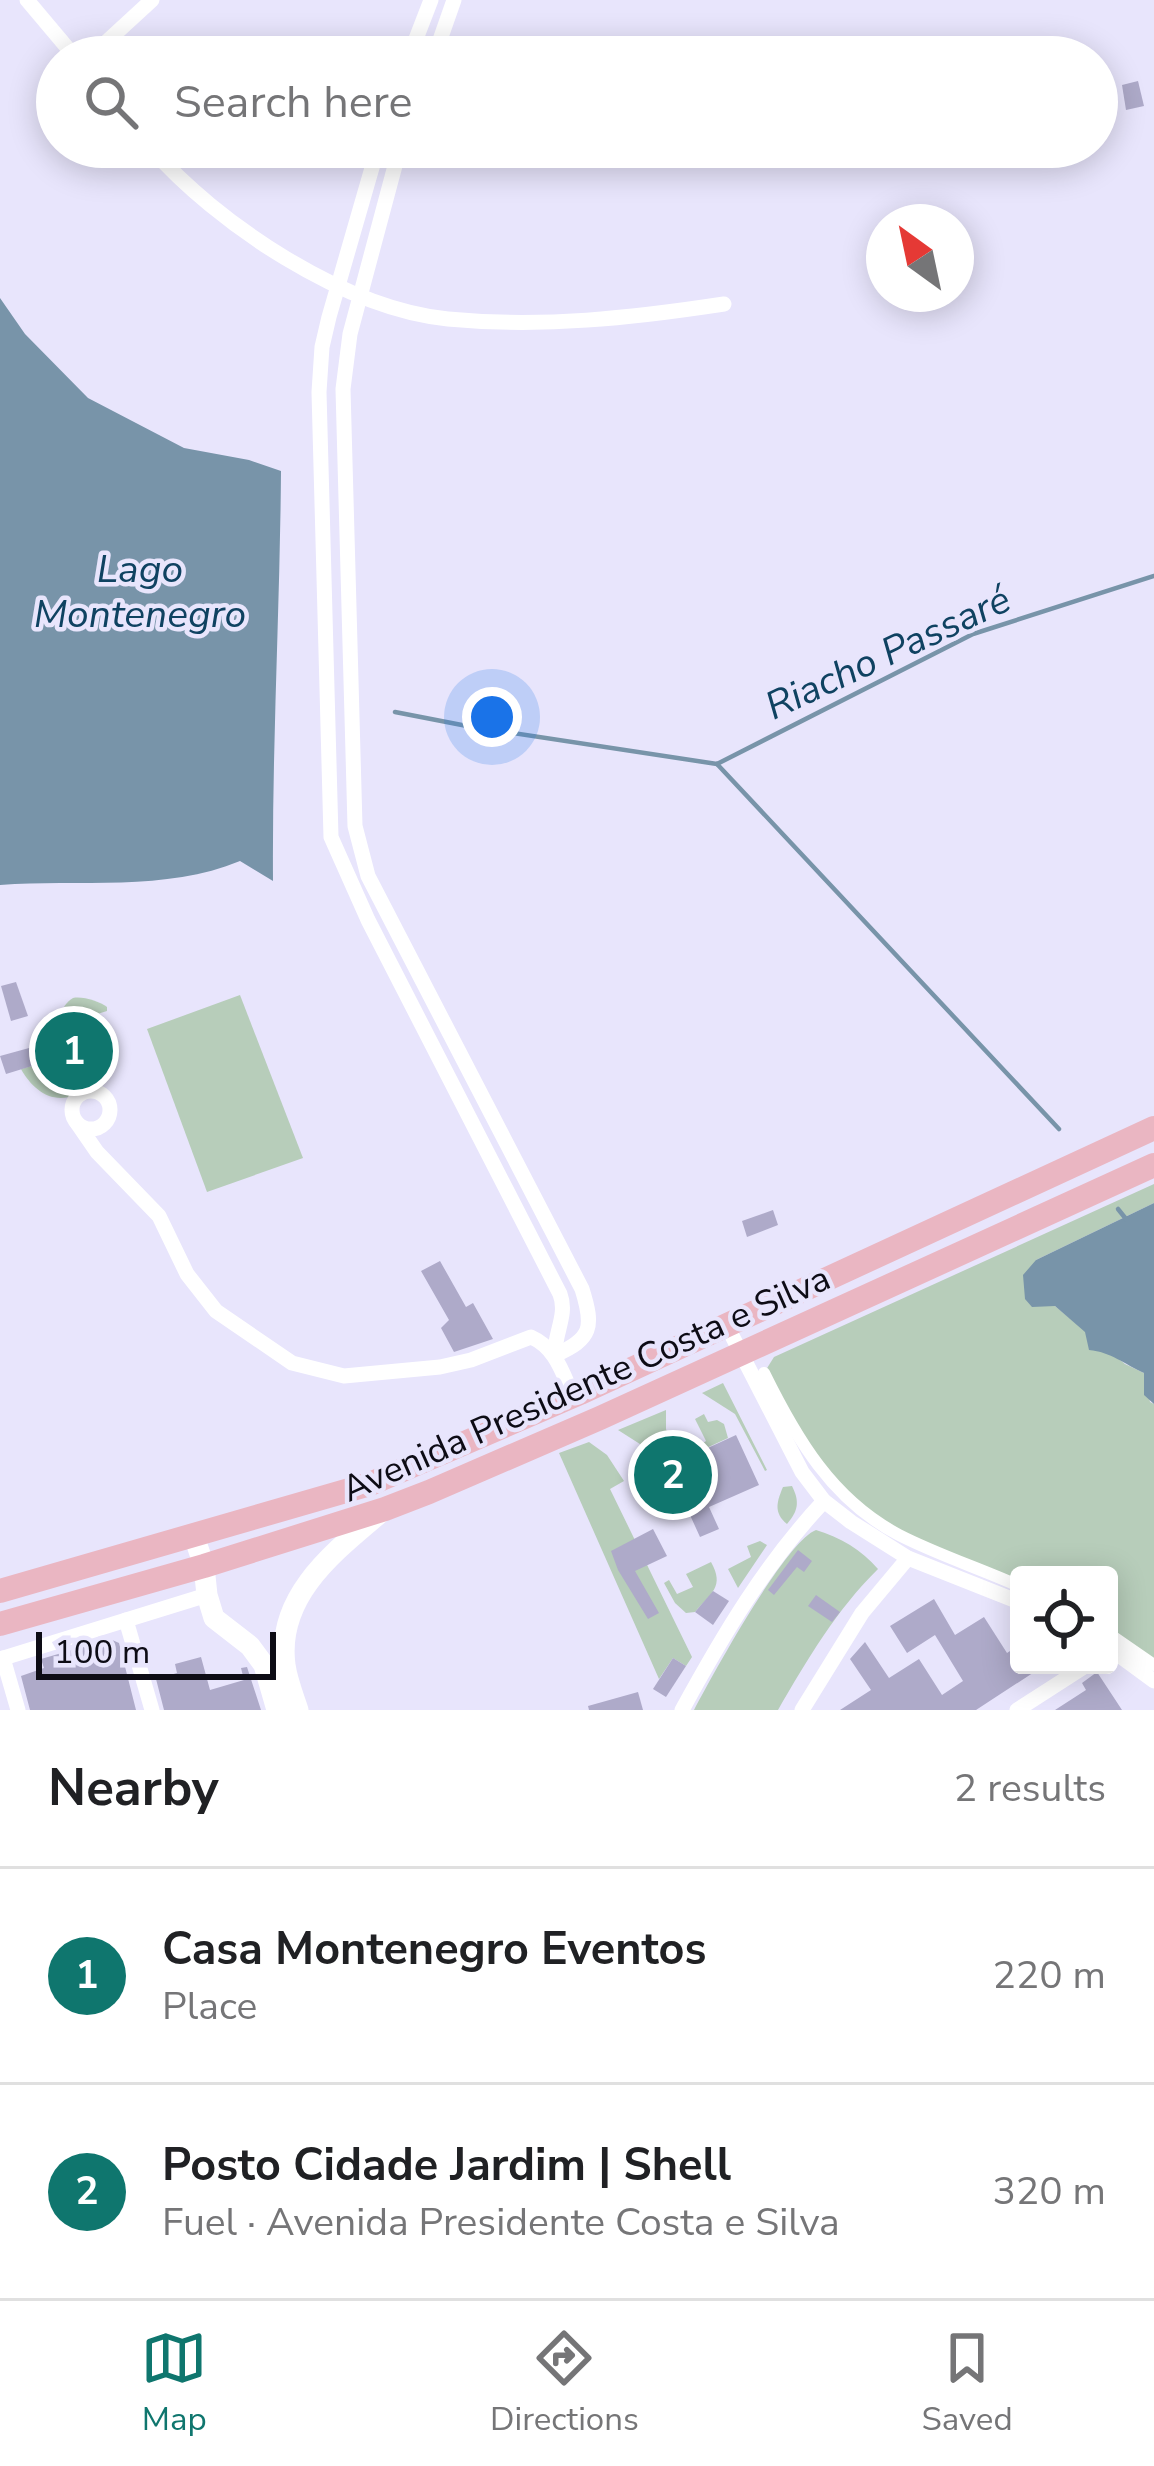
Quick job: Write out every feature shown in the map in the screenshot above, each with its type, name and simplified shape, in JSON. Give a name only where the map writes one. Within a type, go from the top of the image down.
[{"type":"main road","name":"Avenida Presidente Costa e Silva","points":[[0,1591],[370,1484],[728,1326],[1154,1128]]},
{"type":"main road","name":"Avenida Presidente Costa e Silva","points":[[0,1624],[386,1509],[600,1418],[1154,1165]]},
{"type":"street","points":[[27,0],[57,36]]},
{"type":"street","points":[[113,36],[152,0]]},
{"type":"street","points":[[417,36],[431,0]]},
{"type":"street","points":[[441,36],[454,0]]},
{"type":"street","points":[[172,168],[213,208],[324,280],[388,305],[444,319],[540,324],[632,318],[724,304]]},
{"type":"street","points":[[372,168],[322,347],[331,837],[368,920],[560,1294],[565,1308],[555,1355]]},
{"type":"street","points":[[394,168],[350,334],[343,389],[355,826],[368,876],[582,1289],[590,1323],[577,1346],[555,1355]]},
{"type":"street","points":[[77,1123],[97,1152],[159,1216],[187,1274],[216,1312],[292,1363],[344,1376],[440,1366],[471,1360],[531,1337],[544,1342],[555,1355],[573,1396]]},
{"type":"street","points":[[728,1326],[802,1472],[824,1501],[908,1558],[1010,1598]]},
{"type":"street","points":[[764,1373],[812,1461],[873,1520],[930,1550],[1010,1582]]},
{"type":"street","points":[[682,1710],[746,1597],[824,1501]]},
{"type":"street","points":[[298,1710],[284,1648],[297,1596],[326,1561],[386,1509]]},
{"type":"street","points":[[194,1536],[214,1618],[250,1646],[264,1665],[277,1710]]},
{"type":"street","points":[[802,1710],[862,1613],[908,1558]]},
{"type":"street","points":[[18,1710],[2,1658],[207,1595]]},
{"type":"street","points":[[126,1620],[152,1710]]},
{"type":"street","points":[[1118,1649],[1154,1665]]},
{"type":"street","points":[[1118,1653],[1154,1682]]},
{"type":"street","points":[[1016,1710],[1073,1674]]},
{"type":"green space","points":[[240,995],[303,1158],[207,1192],[147,1029]]},
{"type":"green space","points":[[73,998],[96,1001],[107,1011],[65,1024],[63,1009]]},
{"type":"green space","points":[[39,1064],[50,1087],[70,1079],[69,1097],[47,1095],[30,1082],[21,1069]]},
{"type":"green space","points":[[1154,1184],[1154,1203],[1036,1260],[1055,1306],[1125,1364],[1144,1373],[1154,1404],[1154,1665],[1118,1640],[1118,1566],[1010,1566],[1010,1582],[896,1534],[828,1479],[764,1373],[774,1357]]},
{"type":"green space","points":[[723,1383],[765,1471],[735,1414],[702,1393]]},
{"type":"green space","points":[[666,1410],[672,1448],[665,1460],[618,1430]]},
{"type":"green space","points":[[704,1414],[708,1422],[724,1424],[728,1438],[702,1450],[699,1446],[706,1441],[695,1419]]},
{"type":"green space","points":[[589,1442],[607,1455],[624,1481],[610,1489],[692,1657],[686,1666],[673,1658],[659,1679],[559,1453]]},
{"type":"green space","points":[[792,1486],[797,1506],[787,1524],[778,1502],[783,1487]]},
{"type":"green space","points":[[816,1530],[850,1545],[878,1569],[836,1618],[778,1710],[694,1710],[769,1583],[786,1558]]},
{"type":"green space","points":[[760,1541],[767,1545],[738,1588],[728,1569],[751,1557],[747,1546]]},
{"type":"green space","points":[[711,1562],[717,1578],[714,1589],[695,1612],[686,1613],[664,1583],[669,1580],[677,1594],[693,1587],[686,1574]]},
{"type":"water","name":"Lago Montenegro","points":[[0,298],[25,334],[88,398],[184,448],[281,471],[273,881],[240,861],[152,881],[0,885]]},
{"type":"water","points":[[1154,1203],[1154,1404],[1144,1395],[1144,1373],[1089,1350],[1085,1332],[1055,1306],[1032,1307],[1025,1299],[1023,1275],[1036,1260]]},
{"type":"building","points":[[1138,81],[1144,106],[1126,110],[1122,85]]},
{"type":"building","points":[[16,982],[28,1016],[11,1021],[1,986]]},
{"type":"building","points":[[96,1015],[110,1067],[51,1084],[45,1062],[6,1074],[0,1056],[40,1045],[36,1032]]},
{"type":"building","points":[[773,1210],[778,1225],[747,1237],[742,1221]]},
{"type":"building","points":[[440,1261],[466,1307],[473,1303],[493,1339],[454,1352],[441,1328],[449,1320],[421,1271]]},
{"type":"building","points":[[736,1435],[759,1485],[709,1507],[719,1529],[700,1537],[665,1460],[684,1452],[686,1458]]},
{"type":"building","points":[[653,1529],[667,1556],[635,1571],[659,1613],[648,1619],[611,1551]]},
{"type":"building","points":[[798,1550],[812,1561],[804,1572],[797,1567],[774,1595],[768,1590]]},
{"type":"building","points":[[713,1591],[729,1601],[713,1625],[695,1612]]},
{"type":"building","points":[[816,1595],[840,1612],[832,1622],[808,1606]]},
{"type":"building","points":[[934,1599],[955,1635],[984,1617],[1010,1651],[1010,1674],[1031,1674],[976,1710],[840,1710],[871,1690],[850,1659],[865,1642],[889,1678],[919,1659],[942,1695],[963,1681],[935,1635],[907,1653],[890,1626]]},
{"type":"building","points":[[110,1639],[119,1643],[136,1710],[30,1710],[21,1676],[44,1668],[41,1659]]},
{"type":"building","points":[[201,1657],[210,1690],[244,1680],[241,1668],[247,1667],[261,1710],[164,1710],[156,1679],[177,1673],[175,1664]]},
{"type":"building","points":[[673,1658],[686,1666],[666,1697],[653,1689]]},
{"type":"building","points":[[1098,1674],[1122,1710],[1055,1710],[1086,1690],[1082,1683]]},
{"type":"building","points":[[638,1692],[643,1710],[589,1710],[588,1706]]},
{"type":"waterway","name":"Riacho Passaré","points":[[717,764],[973,634],[1154,576]]},
{"type":"waterway","points":[[395,712],[717,764]]},
{"type":"waterway","points":[[717,764],[1059,1129]]},
{"type":"waterway","points":[[1118,1209],[1126,1219]]},
{"type":"place","name":"Casa Montenegro Eventos","points":[[74,1051]]},
{"type":"place","name":"Posto Cidade Jardim | Shell","points":[[673,1475]]}]
